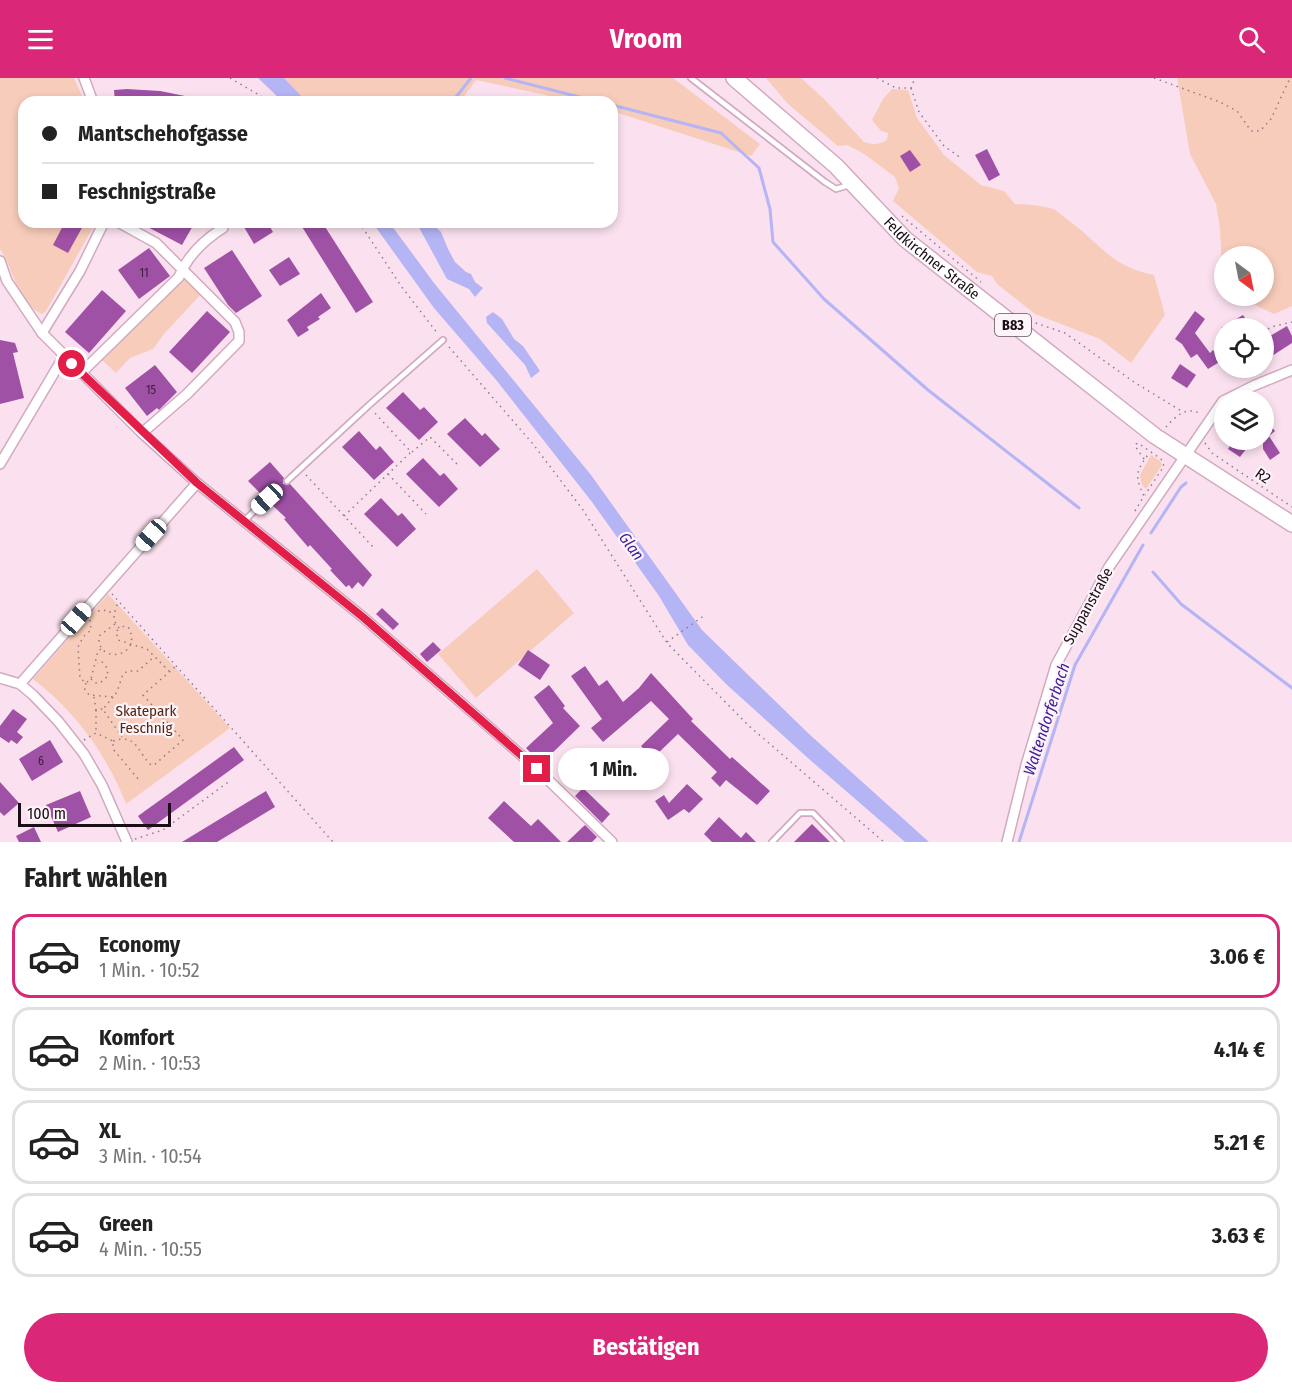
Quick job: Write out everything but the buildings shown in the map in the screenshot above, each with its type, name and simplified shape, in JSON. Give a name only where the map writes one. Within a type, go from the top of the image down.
[{"type":"main road","name":"Feldkirchner Straße","points":[[734,78],[836,165],[905,239],[1137,422],[1184,456],[1292,524]]},
{"type":"street","points":[[84,78],[91,96]]},
{"type":"street","points":[[42,333],[80,271],[101,228]]},
{"type":"street","points":[[129,228],[156,243],[235,322],[239,332],[239,340],[187,394],[142,433]]},
{"type":"street","points":[[81,373],[179,278],[182,268],[203,242],[223,228]]},
{"type":"street","points":[[0,261],[7,280],[42,333],[142,433],[197,483],[364,618],[537,769],[612,842]]},
{"type":"street","points":[[0,465],[64,356]]},
{"type":"street","name":"Suppanstraße","points":[[1007,842],[1026,765],[1056,665],[1109,567],[1223,401],[1292,370]]},
{"type":"street","points":[[20,684],[197,483]]},
{"type":"street","points":[[0,678],[20,684],[58,721],[77,744],[102,785],[127,842]]},
{"type":"lane","points":[[692,78],[825,182],[836,189],[852,183]]},
{"type":"lane","points":[[287,481],[443,340]]},
{"type":"lane","points":[[244,521],[267,499]]},
{"type":"lane","points":[[772,842],[800,813],[813,813],[841,842]]},
{"type":"path","points":[[230,78],[261,96]]},
{"type":"path","points":[[877,78],[896,88],[911,88]]},
{"type":"path","points":[[915,78],[911,88],[919,112],[944,146],[958,156],[963,155]]},
{"type":"path","points":[[1154,78],[1220,102],[1237,111],[1251,131],[1260,131],[1271,119],[1290,78]]},
{"type":"path","points":[[896,211],[983,284]]},
{"type":"path","points":[[363,228],[401,286],[443,340],[533,444],[583,510],[667,643],[749,726],[884,842]]},
{"type":"path","points":[[1027,320],[1065,333],[1134,382],[1184,412]]},
{"type":"path","points":[[1274,326],[1292,322]]},
{"type":"path","points":[[1247,378],[1252,386]]},
{"type":"path","points":[[368,406],[411,452]]},
{"type":"path","points":[[1166,427],[1174,418],[1190,410],[1196,411],[1209,420]]},
{"type":"path","points":[[344,516],[411,452],[430,437],[458,465]]},
{"type":"path","name":"R2","points":[[1207,438],[1205,443],[1212,453],[1292,507]]},
{"type":"path","points":[[1144,460],[1136,444],[1138,443],[1161,459],[1164,466],[1144,496]]},
{"type":"path","points":[[300,469],[373,547]]},
{"type":"path","points":[[388,474],[426,514]]},
{"type":"path","points":[[105,587],[333,842]]},
{"type":"path","points":[[113,615],[119,602]]},
{"type":"path","points":[[94,612],[108,610],[120,629]]},
{"type":"path","points":[[667,643],[705,615]]},
{"type":"path","points":[[86,683],[80,678],[78,647],[83,637],[91,630],[90,618]]},
{"type":"path","points":[[115,624],[99,636],[98,642],[101,649],[110,654],[118,654],[127,650],[132,645],[132,635],[129,628],[124,626],[116,632],[118,640],[132,645],[147,649],[170,672]]},
{"type":"path","points":[[101,649],[98,651],[91,678],[84,688],[89,695],[94,697],[100,695],[113,697]]},
{"type":"path","points":[[96,710],[104,709],[117,692],[123,674],[128,671],[138,671],[155,656]]},
{"type":"path","points":[[91,678],[95,683],[100,683],[108,676],[107,668],[102,662],[96,663]]},
{"type":"path","points":[[104,709],[123,737],[129,739],[151,765],[154,765],[183,740],[143,695],[176,666]]},
{"type":"path","points":[[94,697],[96,733]]},
{"type":"path","points":[[96,733],[113,741],[123,737]]},
{"type":"path","points":[[77,744],[96,733]]},
{"type":"path","points":[[113,741],[113,749],[139,780]]},
{"type":"path","points":[[127,842],[163,830],[231,780]]},
{"type":"green space","points":[[0,78],[74,78],[82,96],[18,96],[18,228],[93,228],[46,311],[42,314],[27,302],[0,249]]},
{"type":"green space","points":[[284,78],[673,78],[760,144],[751,156],[618,113],[618,96],[550,96],[476,80],[464,96],[301,96]]},
{"type":"green space","points":[[766,78],[801,78],[864,142],[873,144],[887,140],[888,133],[881,131],[872,120],[883,99],[892,89],[908,90],[917,118],[944,155],[981,185],[1004,191],[1015,204],[1056,210],[1118,261],[1128,267],[1154,275],[1165,315],[1131,363],[1100,339],[1035,314],[997,284],[992,276],[977,272],[893,201],[899,188],[895,177],[864,154],[847,145],[838,146],[788,104]]},
{"type":"green space","points":[[1177,78],[1292,78],[1292,306],[1274,314],[1257,306],[1274,306],[1274,246],[1221,246],[1216,204],[1190,154]]},
{"type":"green space","points":[[184,279],[190,281],[202,293],[153,349],[130,358],[116,373],[101,359],[175,285]]},
{"type":"green space","points":[[1151,455],[1162,465],[1146,489],[1142,485],[1140,475]]},
{"type":"green space","points":[[537,569],[574,613],[476,698],[438,654]]},
{"type":"green space","name":"Skatepark Feschnig","points":[[108,594],[230,728],[126,804],[109,768],[88,735],[63,705],[33,679]]},
{"type":"water","points":[[258,78],[284,78],[301,96],[277,96]]},
{"type":"water","name":"Glan","points":[[376,228],[393,228],[434,283],[591,475],[702,630],[809,734],[929,842],[905,842],[726,684],[688,645],[659,596],[592,502],[497,381],[434,308]]},
{"type":"water","points":[[419,228],[437,228],[441,232],[455,262],[471,274],[475,282],[483,288],[475,297],[469,289],[447,279]]},
{"type":"water","points":[[493,312],[502,319],[514,339],[523,346],[540,371],[531,378],[525,365],[487,323],[486,317]]},
{"type":"waterway","points":[[457,96],[471,78]]},
{"type":"waterway","points":[[505,78],[576,96]]},
{"type":"waterway","points":[[618,107],[721,133],[759,168],[770,209],[773,242],[824,299],[928,390],[1079,508]]},
{"type":"waterway","name":"Waltendorferbach","points":[[1151,533],[1181,487],[1186,483]]},
{"type":"waterway","name":"Waltendorferbach","points":[[1019,842],[1075,665],[1143,545]]},
{"type":"waterway","points":[[1153,572],[1181,604],[1292,688]]},
{"type":"route","points":[[72,364],[197,483],[364,618],[537,769]]}]
